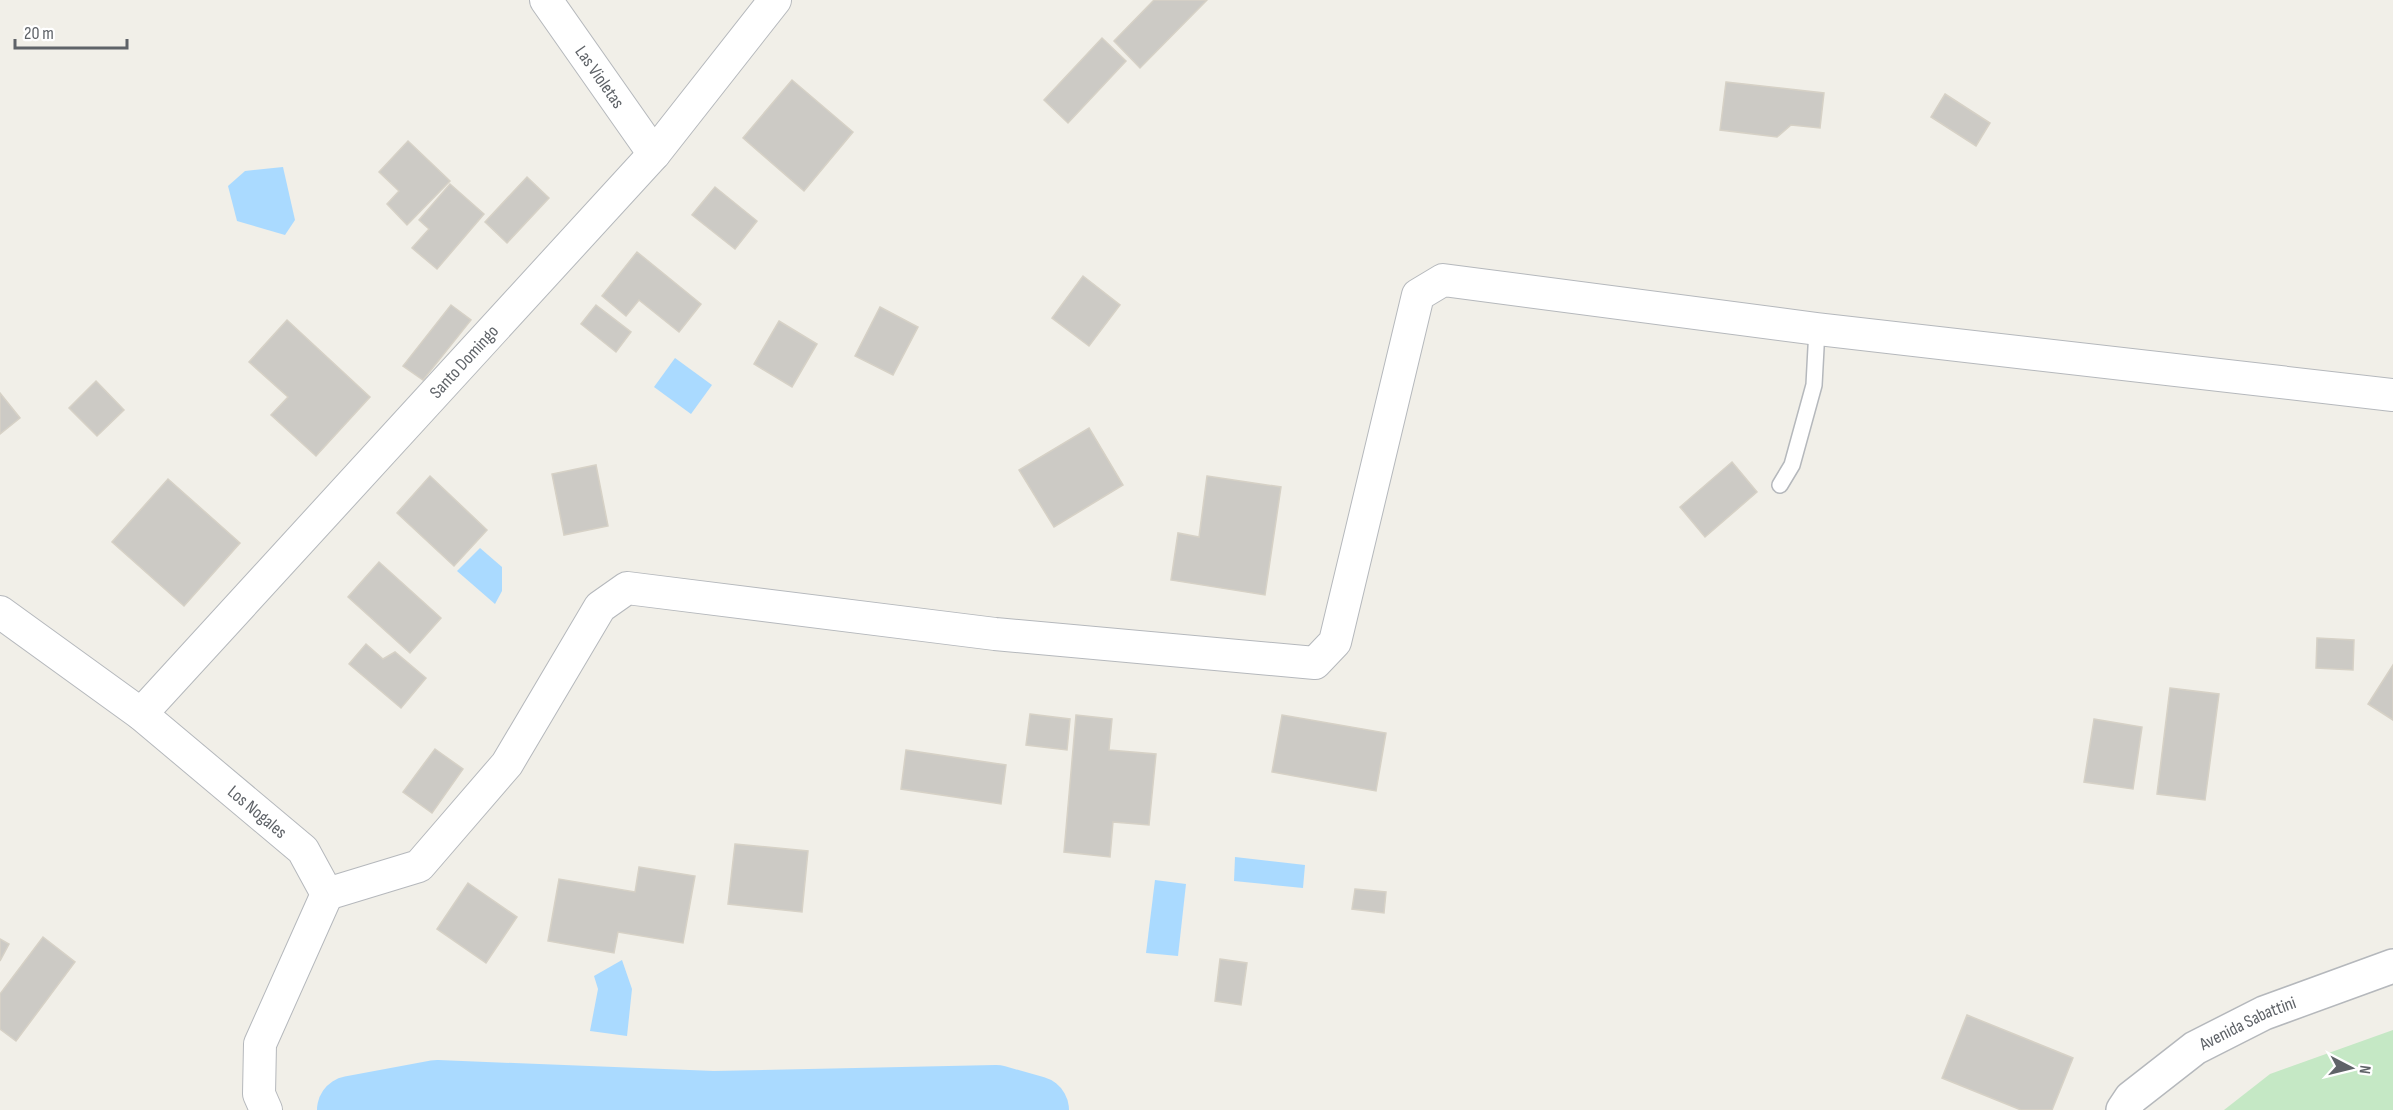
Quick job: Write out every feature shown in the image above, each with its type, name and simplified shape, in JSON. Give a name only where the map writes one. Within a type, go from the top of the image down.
[{"type":"street","name":"Las Violetas","points":[[546,0],[654,154]]},
{"type":"street","name":"Santo Domingo","points":[[141,714],[654,154],[775,0]]},
{"type":"street","points":[[262,1102],[260,1044],[327,894],[419,866],[507,764],[600,607],[627,588],[995,634],[1315,663],[1335,642],[1418,295],[1443,280],[1816,329],[2393,395]]},
{"type":"street","name":"Los Nogales","points":[[0,612],[141,714],[303,850],[327,894]]},
{"type":"street","name":"Avenida Sabattini","points":[[2123,1110],[2132,1098],[2195,1048],[2264,1013],[2393,966]]},
{"type":"lane","points":[[1780,485],[1792,465],[1814,385],[1816,329]]},
{"type":"green space","points":[[2393,1030],[2393,1110],[2224,1110],[2270,1074]]},
{"type":"water","points":[[283,167],[295,220],[285,235],[237,221],[228,186],[245,171]]},
{"type":"water","points":[[675,358],[712,385],[691,414],[654,387]]},
{"type":"water","points":[[480,548],[502,567],[502,591],[495,604],[457,571]]},
{"type":"water","points":[[1235,857],[1305,865],[1303,888],[1234,881]]},
{"type":"water","points":[[1155,880],[1186,884],[1178,956],[1146,953]]},
{"type":"water","points":[[622,960],[632,989],[627,1036],[590,1031],[598,989],[594,976]]},
{"type":"building","points":[[1154,0],[1207,0],[1140,68],[1114,41]]},
{"type":"building","points":[[1102,38],[1126,61],[1068,123],[1044,100]]},
{"type":"building","points":[[792,80],[853,132],[804,191],[743,138]]},
{"type":"building","points":[[1726,82],[1824,93],[1820,128],[1791,125],[1777,137],[1720,130]]},
{"type":"building","points":[[1945,94],[1990,123],[1976,146],[1931,117]]},
{"type":"building","points":[[408,141],[450,181],[407,225],[387,204],[399,191],[379,172]]},
{"type":"building","points":[[527,177],[549,198],[507,243],[485,222]]},
{"type":"building","points":[[450,184],[484,214],[437,269],[412,248],[429,229],[419,220]]},
{"type":"building","points":[[715,187],[757,221],[735,249],[692,215]]},
{"type":"building","points":[[637,252],[701,304],[679,332],[639,300],[626,316],[602,296]]},
{"type":"building","points":[[1083,276],[1120,305],[1089,346],[1052,318]]},
{"type":"building","points":[[451,305],[471,320],[423,380],[403,366]]},
{"type":"building","points":[[596,305],[631,332],[616,352],[581,324]]},
{"type":"building","points":[[880,307],[918,327],[893,375],[855,356]]},
{"type":"building","points":[[287,320],[370,397],[316,456],[271,415],[288,397],[249,362]]},
{"type":"building","points":[[779,321],[817,344],[792,387],[754,364]]},
{"type":"building","points":[[96,381],[124,410],[97,436],[69,408]]},
{"type":"building","points":[[0,393],[20,418],[0,434]]},
{"type":"building","points":[[1089,428],[1123,485],[1054,527],[1019,470]]},
{"type":"building","points":[[1732,462],[1757,492],[1705,537],[1680,507]]},
{"type":"building","points":[[596,465],[608,526],[564,535],[552,474]]},
{"type":"building","points":[[430,476],[487,530],[454,566],[397,513]]},
{"type":"building","points":[[1207,476],[1281,487],[1265,595],[1171,580],[1178,533],[1199,537]]},
{"type":"building","points":[[168,479],[240,543],[184,606],[112,542]]},
{"type":"building","points":[[379,562],[441,618],[410,653],[348,597]]},
{"type":"building","points":[[2317,638],[2354,640],[2353,670],[2316,668]]},
{"type":"building","points":[[366,644],[383,659],[395,652],[426,678],[401,708],[349,664]]},
{"type":"building","points":[[2393,665],[2393,720],[2368,704]]},
{"type":"building","points":[[2170,688],[2219,694],[2205,800],[2157,794]]},
{"type":"building","points":[[1030,714],[1070,719],[1067,750],[1026,745]]},
{"type":"building","points":[[1076,715],[1112,719],[1109,750],[1156,754],[1149,825],[1113,822],[1110,857],[1064,852]]},
{"type":"building","points":[[1282,715],[1386,733],[1376,791],[1272,772]]},
{"type":"building","points":[[2094,719],[2142,727],[2133,789],[2084,782]]},
{"type":"building","points":[[435,749],[463,769],[432,813],[403,792]]},
{"type":"building","points":[[906,750],[1006,765],[1001,804],[901,789]]},
{"type":"building","points":[[735,844],[808,851],[802,912],[728,904]]},
{"type":"building","points":[[639,867],[695,876],[683,943],[618,932],[614,953],[548,941],[559,879],[635,892]]},
{"type":"building","points":[[468,883],[517,917],[486,963],[437,929]]},
{"type":"building","points":[[1355,889],[1386,892],[1384,913],[1352,909]]},
{"type":"building","points":[[43,937],[75,962],[16,1041],[0,1029],[0,994]]},
{"type":"building","points":[[0,939],[9,944],[0,961]]},
{"type":"building","points":[[1220,959],[1247,963],[1241,1005],[1215,1001]]},
{"type":"building","points":[[1967,1015],[2073,1058],[2052,1110],[2021,1110],[1942,1078]]},
{"type":"waterway","points":[[351,1110],[437,1094],[713,1105],[996,1099],[1035,1110]]}]
